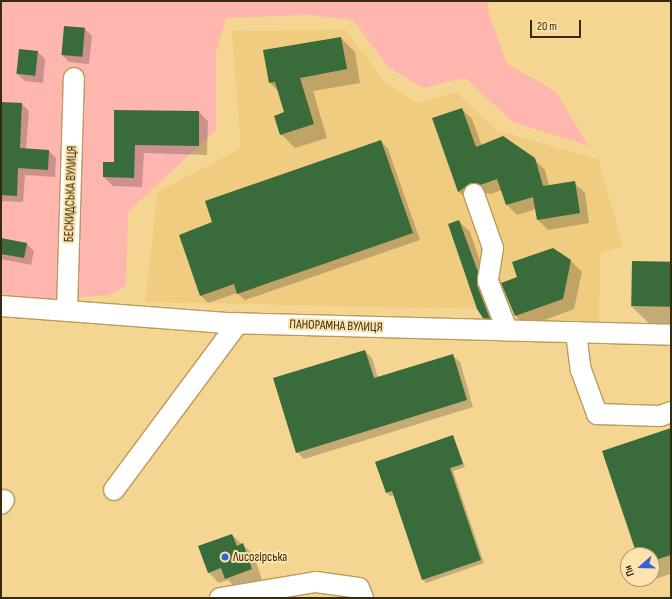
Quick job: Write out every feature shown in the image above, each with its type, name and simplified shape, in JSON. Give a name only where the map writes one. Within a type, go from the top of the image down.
[{"type":"street","name":"БЕСКИДСЬКА ВУЛИЦЯ","points":[[67,310],[74,78]]},
{"type":"street","points":[[474,194],[493,248],[488,281],[507,330]]},
{"type":"street","name":"ПАНОРАМНА ВУЛИЦЯ","points":[[1,306],[238,323],[671,335]]},
{"type":"street","points":[[114,490],[238,323]]},
{"type":"street","points":[[576,332],[581,370],[597,414],[660,416],[671,412]]},
{"type":"street","points":[[220,598],[316,582],[359,588],[363,598]]},
{"type":"shaded area","points":[[1,1],[488,1],[488,11],[507,64],[555,91],[589,146],[513,122],[465,78],[423,88],[388,67],[353,20],[309,15],[226,18],[216,53],[216,130],[128,212],[126,286],[109,295],[48,300],[1,300]]},
{"type":"shaded area","points":[[346,30],[386,84],[418,103],[456,92],[498,131],[598,159],[623,246],[600,254],[599,321],[494,320],[486,323],[476,309],[145,302],[158,192],[241,148],[232,31]]},
{"type":"building","points":[[64,26],[85,28],[82,57],[61,55]]},
{"type":"building","points":[[341,37],[347,69],[300,78],[314,124],[280,135],[274,116],[284,112],[275,82],[269,83],[263,50]]},
{"type":"building","points":[[19,49],[38,51],[35,76],[16,74]]},
{"type":"building","points":[[1,102],[22,103],[20,148],[49,150],[48,170],[18,168],[17,196],[1,195]]},
{"type":"building","points":[[462,108],[476,147],[503,136],[535,158],[543,186],[575,181],[580,213],[537,220],[533,197],[506,205],[497,179],[480,185],[471,183],[458,192],[432,118]]},
{"type":"building","points":[[114,110],[199,111],[199,146],[135,145],[134,178],[103,177],[103,162],[114,162]]},
{"type":"building","points":[[381,140],[413,233],[237,294],[234,284],[200,296],[179,235],[212,222],[205,201]]},
{"type":"building","points":[[459,220],[478,272],[477,285],[490,319],[483,318],[477,309],[448,224]]},
{"type":"building","points":[[1,238],[27,243],[24,258],[1,254]]},
{"type":"building","points":[[553,248],[571,260],[563,299],[515,316],[501,283],[517,277],[512,262]]},
{"type":"building","points":[[632,261],[671,262],[670,307],[631,306]]},
{"type":"building","points":[[365,350],[374,378],[453,354],[467,400],[296,453],[273,378]]},
{"type":"building","points":[[671,428],[671,555],[660,558],[660,547],[634,547],[602,451]]},
{"type":"building","points":[[453,435],[463,464],[450,468],[481,560],[422,580],[392,491],[386,493],[375,462]]},
{"type":"building","name":"Лисогірська","points":[[232,534],[237,546],[243,543],[252,569],[225,579],[221,568],[208,573],[198,546]]},
{"type":"place","name":"Лисогірська","points":[[225,557]]}]
